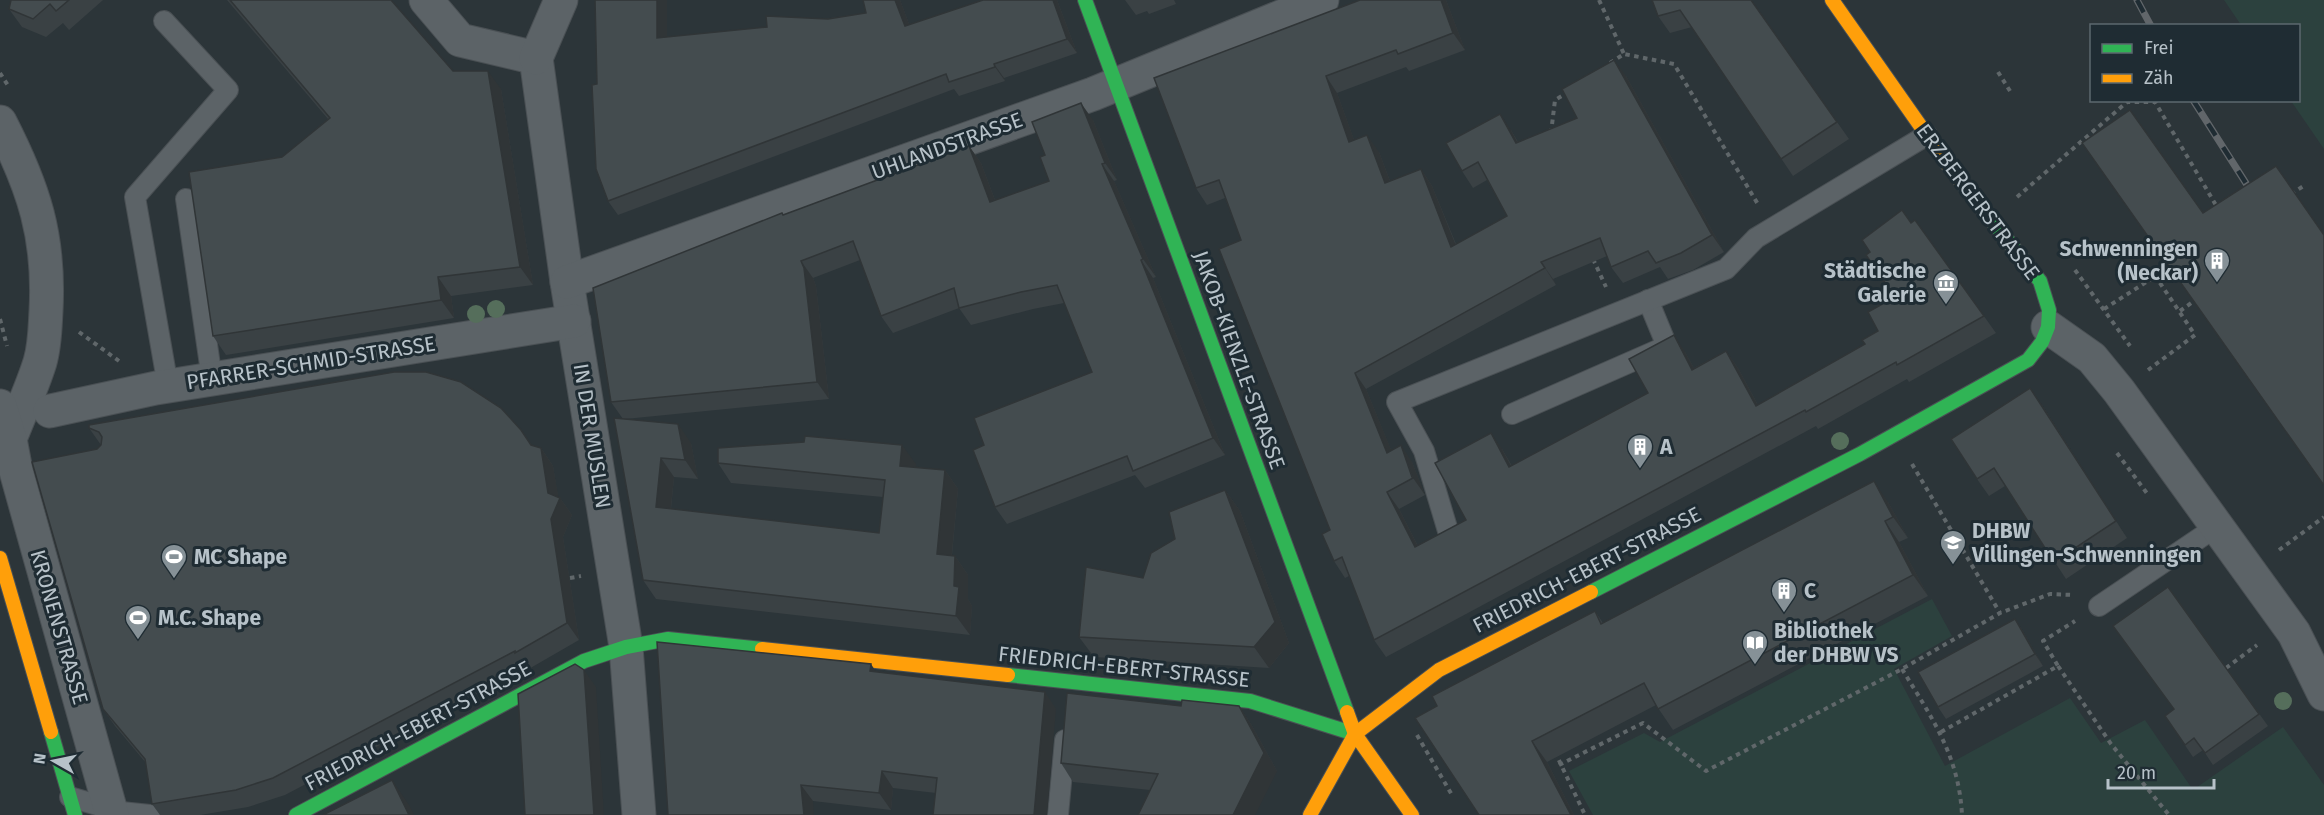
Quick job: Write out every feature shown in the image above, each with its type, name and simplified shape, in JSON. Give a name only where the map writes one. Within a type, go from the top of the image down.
[{"type":"street","points":[[426,0],[460,40],[536,58],[561,0]]},
{"type":"street","name":"JAKOB-KIENZLE-STRASSE","points":[[1084,0],[1355,734],[1412,815]]},
{"type":"street","name":"UHLANDSTRASSE","points":[[567,282],[1116,85],[1322,0]]},
{"type":"street","name":"ERZBERGERSTRASSE","points":[[1832,0],[1945,161],[2040,281],[2049,310],[2048,327]]},
{"type":"street","name":"IN DER MUSLEN","points":[[536,58],[567,282],[626,647],[639,815]]},
{"type":"street","points":[[0,122],[22,165],[35,203],[44,246],[47,289],[44,339],[40,361],[12,460]]},
{"type":"street","name":"PFARRER-SCHMID-STRASSE","points":[[50,411],[162,387],[574,321]]},
{"type":"street","points":[[2048,327],[2092,358],[2174,466],[2294,633],[2321,677]]},
{"type":"street","name":"FRIEDRICH-EBERT-STRASSE","points":[[296,815],[584,660],[626,647],[668,639],[1070,692],[1250,700],[1355,734],[1439,670],[1860,454],[2028,360],[2042,342],[2048,327]]},
{"type":"street","name":"KRONENSTRASSE","points":[[0,406],[12,460],[111,811]]},
{"type":"street","name":"KRONENSTRASSE","points":[[0,558],[73,806]]},
{"type":"street","points":[[1310,815],[1355,734]]},
{"type":"lane","points":[[162,387],[135,197],[228,90],[164,21]]},
{"type":"lane","points":[[1448,531],[1424,450],[1397,402],[1726,269],[1756,238],[1927,135]]},
{"type":"lane","points":[[186,199],[212,379]]},
{"type":"lane","points":[[1512,414],[1667,346],[1648,300]]},
{"type":"lane","points":[[2099,606],[2216,527]]},
{"type":"lane","points":[[1058,815],[1067,722]]},
{"type":"lane","points":[[73,806],[150,815]]},
{"type":"path","points":[[1599,0],[1624,54]]},
{"type":"path","points":[[1604,67],[1624,54],[1674,64],[1762,211]]},
{"type":"path","points":[[1998,72],[2010,91]]},
{"type":"path","points":[[1550,137],[1555,100],[1575,87]]},
{"type":"path","points":[[2016,198],[2127,102],[2156,102],[2220,210]]},
{"type":"path","points":[[2283,186],[2289,195],[2305,185]]},
{"type":"path","points":[[1591,254],[1618,312]]},
{"type":"path","points":[[2135,352],[2104,309],[2170,267]]},
{"type":"path","points":[[2141,361],[2148,370],[2195,335],[2156,277]]},
{"type":"path","points":[[2180,311],[2194,301]]},
{"type":"path","points":[[0,319],[8,351]]},
{"type":"path","points":[[77,331],[162,387]]},
{"type":"path","points":[[2117,453],[2150,498]]},
{"type":"path","points":[[1909,459],[2000,613]]},
{"type":"path","points":[[2279,550],[2324,517]]},
{"type":"path","points":[[1559,765],[1643,723],[1706,771],[1902,669],[2000,613],[2050,594],[2081,595]]},
{"type":"path","points":[[2099,606],[2043,641],[2112,744],[2169,815]]},
{"type":"path","points":[[2226,668],[2258,646]]},
{"type":"path","points":[[1941,732],[2058,666]]},
{"type":"path","points":[[1902,669],[1941,732],[1960,788],[1962,815]]},
{"type":"path","points":[[1417,735],[1452,795]]},
{"type":"path","points":[[1552,743],[1559,765],[1585,815]]},
{"type":"green space","points":[[2224,0],[2324,0],[2324,149],[2292,102],[2300,102],[2300,24],[2240,24]]},
{"type":"green space","points":[[1932,599],[1952,636],[1894,669],[1945,766],[2070,698],[2101,743],[2145,720],[2193,790],[2283,727],[2324,785],[2324,815],[1593,815],[1569,771],[1644,733],[1660,742]]},
{"type":"building","points":[[11,0],[69,0],[56,11],[50,4],[33,19],[9,9]]},
{"type":"building","points":[[230,0],[391,0],[453,71],[488,71],[520,267],[438,277],[441,300],[213,336],[189,172],[282,157],[330,118]]},
{"type":"building","points":[[595,0],[657,0],[657,38],[767,27],[766,16],[828,19],[866,13],[863,0],[895,0],[905,26],[983,0],[1053,0],[1067,39],[949,82],[946,74],[608,201],[596,169],[592,85],[597,84]]},
{"type":"building","points":[[1360,0],[1441,0],[1453,33],[1398,54],[1396,50],[1326,76],[1349,142],[1367,135],[1385,183],[1421,169],[1451,247],[1507,216],[1478,162],[1462,171],[1446,143],[1500,114],[1516,143],[1577,118],[1562,89],[1614,60],[1712,235],[1681,253],[1656,263],[1648,251],[1611,267],[1600,238],[1541,262],[1545,268],[1355,373],[1387,453],[1401,445],[1413,478],[1387,492],[1415,547],[1466,520],[1435,463],[1491,433],[1509,467],[1648,393],[1629,359],[1674,335],[1692,370],[1726,351],[1756,406],[1865,344],[1862,340],[1878,331],[1868,312],[1895,297],[1866,255],[1870,252],[1862,240],[1902,210],[1911,223],[1915,220],[1984,316],[1897,365],[1896,362],[1806,412],[1805,410],[1374,640],[1342,557],[1334,561],[1322,534],[1330,530],[1219,249],[1241,240],[1219,180],[1196,188],[1154,78]]},
{"type":"building","points":[[1652,0],[1751,0],[1837,122],[1781,159],[1680,10],[1658,16]]},
{"type":"building","points":[[1081,103],[1105,163],[1102,164],[1143,259],[1141,260],[1213,438],[1133,471],[1127,456],[995,507],[973,450],[984,445],[974,418],[1092,372],[1057,285],[959,308],[954,288],[881,316],[853,241],[801,261],[804,268],[817,382],[611,402],[593,288],[782,213],[783,215],[969,146],[990,202],[1049,181],[1040,157],[1045,155],[1032,122]]},
{"type":"building","name":"Schwenningen (Neckar)","points":[[2130,110],[2203,213],[2276,166],[2324,235],[2323,484],[2082,143]]},
{"type":"building","points":[[394,372],[426,372],[461,382],[501,408],[531,445],[541,448],[548,493],[560,498],[551,519],[567,623],[515,653],[515,651],[273,778],[236,790],[152,804],[145,759],[103,709],[32,462],[97,449],[101,445],[102,437],[99,432],[89,428],[89,425]]},
{"type":"building","points":[[2030,388],[2116,521],[2054,562],[1994,468],[1977,479],[1951,439]]},
{"type":"building","points":[[614,418],[678,424],[685,460],[661,458],[656,507],[879,533],[885,480],[718,463],[718,448],[804,442],[805,436],[902,445],[900,466],[945,470],[937,554],[955,556],[954,586],[959,587],[956,616],[643,580]]},
{"type":"building","points":[[1874,481],[1893,517],[1885,521],[1913,575],[1658,709],[1644,683],[1532,741],[1571,815],[1479,815],[1415,718],[1437,706],[1432,696],[1595,611],[1601,624]]},
{"type":"building","points":[[1225,490],[1275,622],[1254,647],[1079,637],[1086,567],[1143,578],[1151,553],[1175,539],[1169,512]]},
{"type":"building","points":[[2168,587],[2259,714],[2205,753],[2194,738],[2185,745],[2165,716],[2174,709],[2113,626]]},
{"type":"building","points":[[2015,619],[2035,654],[1938,707],[1918,672]]},
{"type":"building","points":[[657,642],[871,664],[870,671],[1045,692],[1034,815],[933,815],[937,778],[882,771],[879,793],[801,785],[804,815],[668,815]]},
{"type":"building","points":[[575,664],[584,670],[594,815],[525,815],[518,694]]},
{"type":"building","points":[[1067,693],[1181,706],[1182,700],[1239,706],[1264,753],[1233,815],[1138,815],[1158,774],[1061,763]]},
{"type":"building","points":[[392,780],[409,815],[323,815]]},
{"type":"railway","points":[[2137,0],[2150,24]]},
{"type":"railway","points":[[2194,102],[2256,199]]},
{"type":"traffic: fast","points":[[1085,0],[1347,712]]},
{"type":"traffic: fast","points":[[1591,592],[1860,454],[2028,360],[2042,342],[2048,327],[2049,310],[2040,281],[1974,198]]},
{"type":"traffic: fast","points":[[296,815],[584,661],[626,647],[668,639],[762,649]]},
{"type":"traffic: fast","points":[[1008,675],[1250,701],[1355,734]]},
{"type":"traffic: fast","points":[[51,732],[75,815]]},
{"type":"traffic: slow","points":[[1832,0],[1945,161],[1974,198]]},
{"type":"traffic: slow","points":[[0,558],[51,732]]},
{"type":"traffic: slow","points":[[1310,815],[1355,734],[1439,670],[1591,592]]},
{"type":"traffic: slow","points":[[762,649],[1008,675]]},
{"type":"traffic: slow","points":[[1347,712],[1355,734],[1412,815]]},
{"type":"place","name":"Schwenningen (Neckar)","points":[[2217,284]]},
{"type":"place","name":"Städtische Galerie","points":[[1946,306]]},
{"type":"place","name":"A","points":[[1640,470]]},
{"type":"place","name":"DHBW Villingen-Schwenningen","points":[[1953,566]]},
{"type":"place","name":"MC Shape","points":[[174,580]]},
{"type":"place","name":"C","points":[[1784,614]]},
{"type":"place","name":"M.C. Shape","points":[[138,641]]},
{"type":"place","name":"Bibliothek der DHBW VS","points":[[1755,666]]}]
